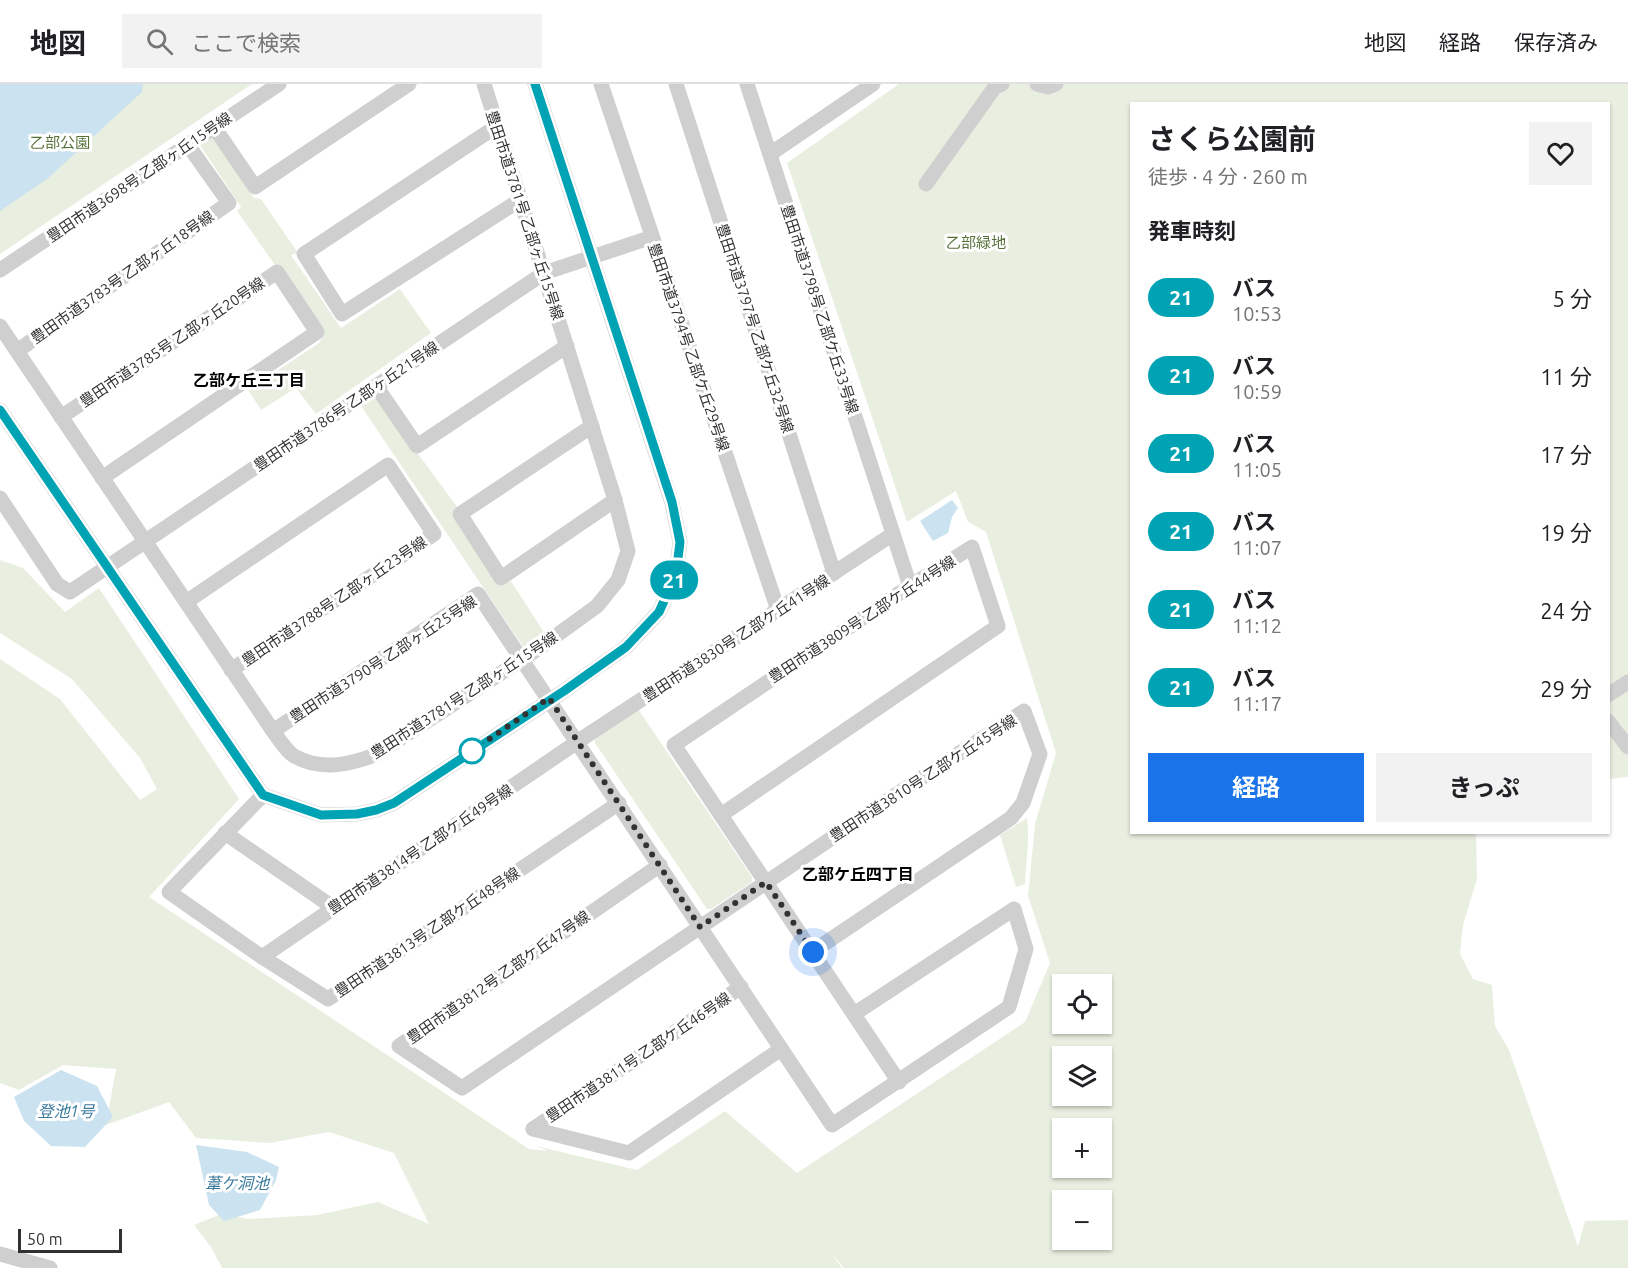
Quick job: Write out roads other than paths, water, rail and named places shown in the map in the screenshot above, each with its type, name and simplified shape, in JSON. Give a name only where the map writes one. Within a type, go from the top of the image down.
[{"type":"street","name":"豊田市道3698号 乙部ヶ丘15号線","points":[[0,270],[279,84]]},
{"type":"street","points":[[214,127],[255,188],[409,84]]},
{"type":"street","name":"豊田市道3781号 乙部ヶ丘15号線","points":[[0,326],[231,670],[292,755],[320,765],[349,765],[375,755],[597,606],[618,580],[628,551],[615,500],[484,84]]},
{"type":"street","points":[[0,410],[263,795],[321,815],[357,814],[394,803],[549,698],[564,691],[626,647],[659,612],[676,575],[680,542],[672,502],[535,84]]},
{"type":"street","name":"豊田市道3794号 乙部ケ丘29号線","points":[[601,84],[778,610]]},
{"type":"street","name":"豊田市道3797号 乙部ケ丘32号線","points":[[676,84],[834,573]]},
{"type":"street","name":"豊田市道3798号 乙部ケ丘33号線","points":[[747,84],[910,586]]},
{"type":"street","points":[[770,154],[873,84]]},
{"type":"street","points":[[926,184],[995,87],[1002,84]]},
{"type":"street","points":[[1037,84],[1048,87],[1056,84]]},
{"type":"street","points":[[497,126],[304,254],[342,314],[520,200]]},
{"type":"street","name":"豊田市道3783号 乙部ヶ丘18号線","points":[[17,351],[229,203],[188,145]]},
{"type":"street","name":"豊田市道3786号 乙部ヶ丘21号線","points":[[0,498],[57,584],[70,592],[544,273],[652,237]]},
{"type":"street","name":"豊田市道3785号 乙部ヶ丘20号線","points":[[61,417],[276,272],[317,332],[102,478]]},
{"type":"street","points":[[376,386],[417,446],[567,346]]},
{"type":"street","points":[[592,426],[460,514],[501,578],[615,500]]},
{"type":"street","name":"豊田市道3788号 乙部ヶ丘23号線","points":[[186,602],[388,465],[395,475],[434,534],[231,670]]},
{"type":"street","name":"豊田市道3830号 乙部ケ丘41号線","points":[[578,742],[893,534]]},
{"type":"street","name":"豊田市道3809号 乙部ケ丘44号線","points":[[972,547],[998,626],[721,815],[674,745],[910,586],[972,547]]},
{"type":"street","name":"豊田市道3790号 乙部ヶ丘25号線","points":[[273,731],[478,594],[832,1125],[899,1082]]},
{"type":"street","points":[[1610,694],[1628,682]]},
{"type":"street","name":"豊田市道3810号 乙部ケ丘45号線","points":[[766,882],[1024,711],[1040,754],[1023,803],[1011,818],[813,952]]},
{"type":"street","points":[[1610,724],[1628,747]]},
{"type":"street","name":"豊田市道3814号 乙部ケ丘49号線","points":[[262,957],[578,742]]},
{"type":"street","name":"豊田市道3813号 乙部ケ丘48号線","points":[[263,795],[169,892],[262,957],[328,999],[619,803]]},
{"type":"street","points":[[721,815],[899,1082],[1009,1007],[1026,949],[1014,909],[854,1014]]},
{"type":"street","points":[[225,832],[334,908]]},
{"type":"street","name":"豊田市道3812号 乙部ケ丘47号線","points":[[660,865],[399,1046],[462,1088],[700,927]]},
{"type":"street","points":[[700,927],[766,882]]},
{"type":"street","name":"豊田市道3811号 乙部ケ丘46号線","points":[[741,987],[533,1129],[629,1153],[781,1048]]},
{"type":"street","points":[[0,1254],[50,1268]]},
{"type":"water","points":[[0,84],[143,84],[142,92],[47,179],[0,211]]},
{"type":"water","points":[[952,500],[958,508],[952,517],[948,533],[933,541],[920,521]]},
{"type":"water","name":"登池1号","points":[[61,1070],[97,1086],[113,1117],[85,1147],[51,1146],[24,1121],[14,1097]]},
{"type":"water","name":"葦ケ洞池","points":[[196,1145],[247,1152],[279,1167],[276,1180],[260,1210],[224,1221],[209,1205]]},
{"type":"district","name":"乙部ケ丘三丁目","points":[[249,380]]},
{"type":"district","name":"乙部ケ丘四丁目","points":[[858,874]]},
{"type":"park label","name":"乙部公園","points":[[60,142]]},
{"type":"park label","name":"乙部緑地","points":[[976,242]]}]
